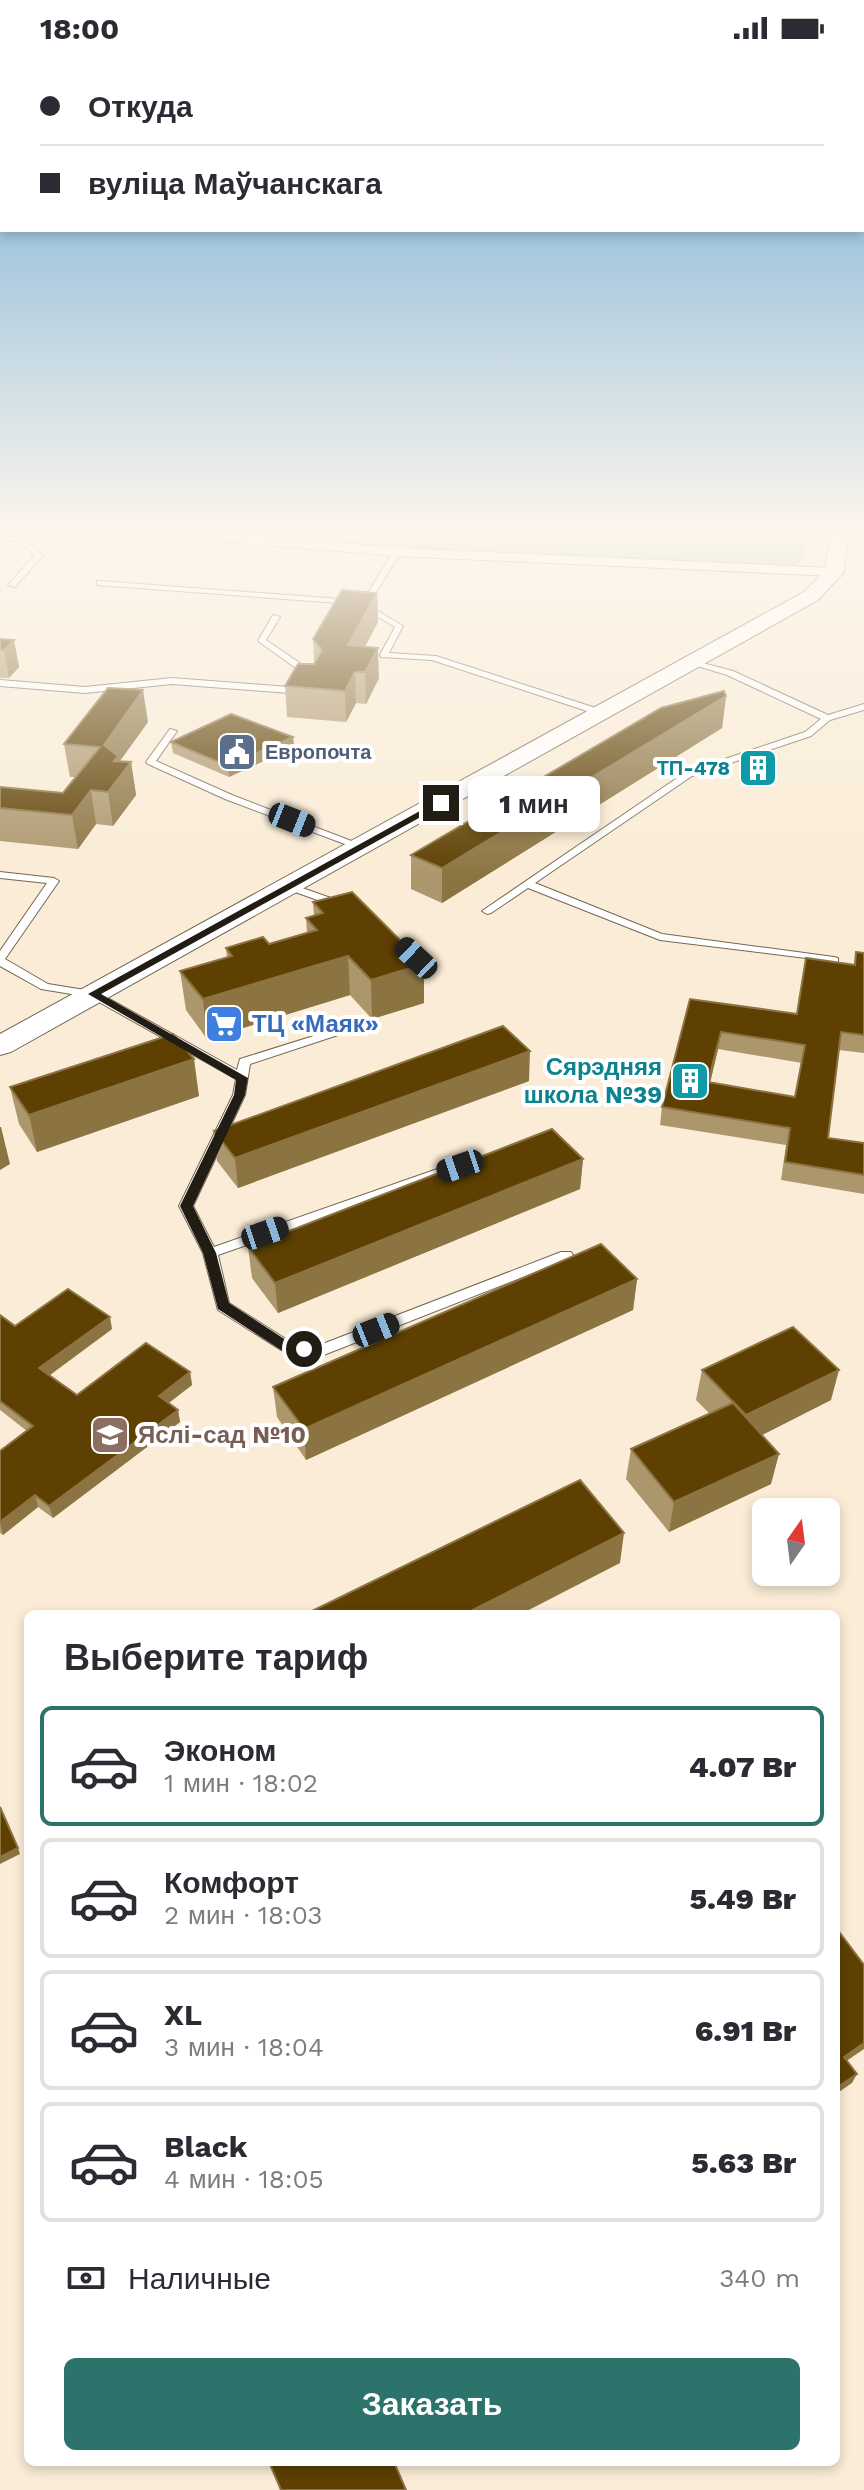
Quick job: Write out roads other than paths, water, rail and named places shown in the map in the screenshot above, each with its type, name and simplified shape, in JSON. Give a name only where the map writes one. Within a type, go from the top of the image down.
[{"type":"main road","points":[[0,1046],[718,649]]},
{"type":"lane","points":[[0,683],[85,690],[172,681],[310,691],[317,679],[273,649]]},
{"type":"lane","points":[[387,649],[384,655],[433,658],[546,692],[602,713]]},
{"type":"lane","points":[[694,662],[730,673],[827,718]]},
{"type":"lane","points":[[487,911],[689,774],[808,734],[827,718],[864,707]]},
{"type":"lane","points":[[173,731],[151,762],[204,790],[250,803],[362,847]]},
{"type":"lane","points":[[0,875],[54,881],[0,960],[45,987],[93,994],[242,1078]]},
{"type":"lane","points":[[527,884],[660,937],[834,960]]},
{"type":"lane","points":[[288,886],[356,910]]},
{"type":"lane","points":[[340,1031],[244,1062],[239,1095],[186,1206],[210,1253],[223,1306],[286,1346],[321,1351],[566,1255]]},
{"type":"lane","points":[[210,1253],[470,1162]]},
{"type":"place","name":"Европочта","points":[[237,752]]},
{"type":"place","name":"ТП-478","points":[[758,768]]},
{"type":"place","name":"ТЦ «Маяк»","points":[[224,1024]]},
{"type":"place","name":"Сярэдняя школа №39","points":[[690,1081]]},
{"type":"place","name":"Яслі-сад №10","points":[[110,1435]]}]
